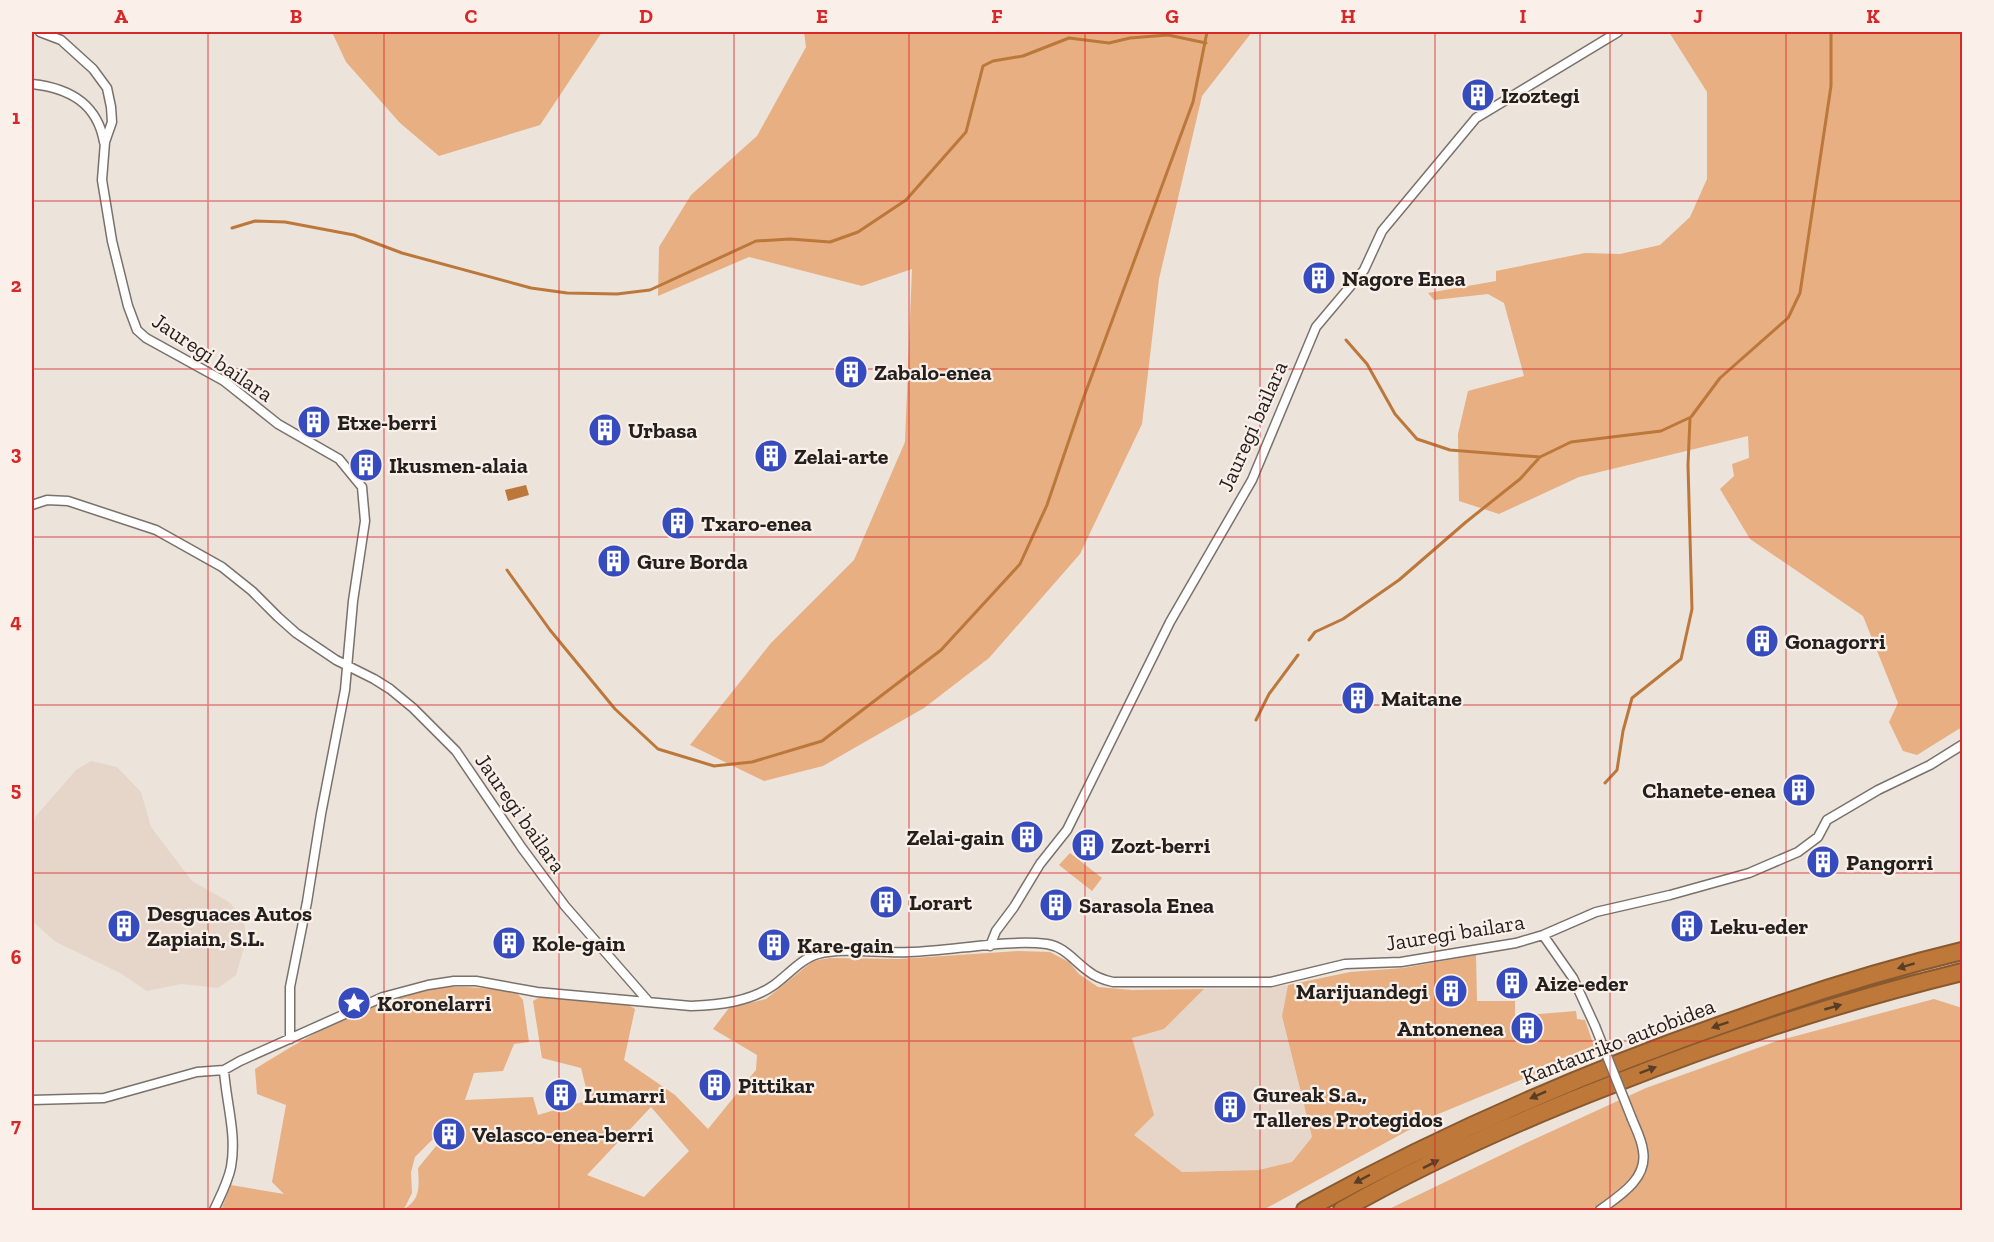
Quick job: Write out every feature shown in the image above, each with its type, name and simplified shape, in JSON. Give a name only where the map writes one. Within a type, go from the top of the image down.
[{"type":"highway","name":"Kantauriko autobidea","points":[[1305,1210],[1362,1179],[1502,1111],[1665,1044],[1789,1001],[1962,951]]},
{"type":"highway","name":"Kantauriko autobidea","points":[[1342,1210],[1509,1127],[1672,1060],[1794,1018],[1962,972]]},
{"type":"street","name":"Jauregi bailara","points":[[41,32],[61,40],[93,69],[107,88],[112,122],[105,142],[102,180],[110,231],[128,306],[137,330],[146,338],[224,381],[278,424],[339,459],[362,487],[365,521],[353,601],[341,717],[290,987],[290,1039]]},
{"type":"street","name":"Jauregi bailara","points":[[990,946],[996,931],[1014,907],[1040,864],[1067,830],[1170,622],[1252,480],[1316,327],[1364,270],[1382,231],[1476,118],[1618,32]]},
{"type":"street","points":[[32,84],[51,86],[74,96],[95,115],[102,126],[105,142]]},
{"type":"street","name":"Jauregi bailara","points":[[32,505],[47,500],[68,501],[156,530],[222,567],[252,591],[296,633],[336,660],[390,689],[413,708],[456,751],[522,848],[565,906],[648,1001]]},
{"type":"street","name":"Jauregi bailara","points":[[32,1100],[104,1098],[197,1072],[224,1070],[383,997],[405,989],[454,981],[476,981],[537,992],[691,1006],[740,1000],[771,987],[805,960],[820,953],[831,952],[907,953],[1047,944],[1060,948],[1088,972],[1100,979],[1113,982],[1231,984],[1271,982],[1345,964],[1401,962],[1516,944],[1544,935],[1596,912],[1670,895],[1749,873],[1798,852],[1818,837],[1827,820],[1878,790],[1930,765],[1962,745]]},
{"type":"street","points":[[1544,935],[1573,978],[1595,1026],[1643,1150],[1643,1163],[1638,1176],[1628,1188],[1600,1210]]},
{"type":"street","points":[[214,1210],[225,1185],[232,1157],[232,1122],[224,1070]]},
{"type":"shaded area","points":[[332,32],[602,32],[540,125],[439,156],[400,123],[346,62]]},
{"type":"shaded area","points":[[804,32],[1252,32],[1202,96],[1159,279],[1142,424],[1080,554],[989,658],[924,708],[823,766],[764,781],[690,745],[771,643],[854,560],[905,442],[912,269],[862,286],[749,257],[658,296],[659,247],[691,195],[757,136],[806,47]]},
{"type":"shaded area","points":[[1669,32],[1962,32],[1962,727],[1917,755],[1903,751],[1889,722],[1898,703],[1863,616],[1750,539],[1720,489],[1734,476],[1732,464],[1749,458],[1748,436],[1579,477],[1499,514],[1459,501],[1458,434],[1468,391],[1524,376],[1504,303],[1488,294],[1434,300],[1428,293],[1496,281],[1496,271],[1585,253],[1620,254],[1660,245],[1690,217],[1707,179],[1707,92]]},
{"type":"shaded area","points":[[526,485],[529,495],[508,501],[505,490]]},
{"type":"shaded area","points":[[91,761],[117,767],[141,792],[151,827],[192,881],[229,902],[244,918],[246,941],[236,975],[218,988],[181,984],[147,991],[120,973],[56,942],[32,921],[32,829],[36,816],[76,770]]},
{"type":"shaded area","points":[[1070,853],[1102,878],[1092,891],[1059,865]]},
{"type":"shaded area","points":[[1018,951],[1050,952],[1069,962],[1079,974],[1098,987],[1132,990],[1204,989],[1164,1029],[1132,1038],[1154,1115],[1134,1135],[1182,1172],[1259,1170],[1292,1162],[1312,1137],[1282,1016],[1288,985],[1350,972],[1403,968],[1476,955],[1477,1001],[1515,1001],[1515,1016],[1576,1011],[1577,1019],[1585,1020],[1595,1049],[1436,1115],[1263,1210],[221,1210],[231,1185],[284,1194],[272,1182],[286,1105],[257,1094],[255,1069],[330,1025],[392,998],[425,989],[451,987],[517,993],[523,1000],[529,1042],[514,1044],[503,1071],[474,1073],[465,1100],[533,1097],[538,1115],[589,1100],[581,1068],[542,1058],[533,1001],[540,997],[624,1002],[635,1009],[624,1060],[675,1095],[708,1129],[756,1070],[757,1055],[713,1029],[729,1008],[766,999],[813,961],[830,958],[899,959]],"holes":[[[651,1107],[689,1151],[644,1197],[587,1175]],[[438,1134],[437,1145],[418,1168],[418,1192],[414,1201],[404,1209],[412,1193],[411,1172],[415,1157]]]},
{"type":"shaded area","points":[[1288,985],[1282,1016],[1312,1137],[1292,1162],[1259,1170],[1182,1172],[1133,1135],[1132,1037],[1164,1029],[1204,989],[1257,989]]},
{"type":"shaded area","points":[[1934,999],[1962,1008],[1962,1210],[1387,1210],[1646,1088],[1777,1041]]},
{"type":"waterway","points":[[507,570],[550,630],[615,709],[658,749],[714,766],[752,762],[822,741],[941,650],[1020,564],[1047,505],[1082,402],[1193,102],[1207,32]]},
{"type":"waterway","points":[[1309,640],[1315,632],[1343,619],[1399,580],[1520,479],[1540,457],[1571,442],[1661,431],[1691,417],[1720,378],[1788,318],[1800,293],[1831,86],[1831,32]]},
{"type":"waterway","points":[[232,228],[255,221],[285,222],[354,235],[402,253],[531,288],[567,293],[617,294],[650,290],[756,241],[790,239],[830,242],[858,232],[906,200],[966,132],[983,66],[993,61],[1023,56],[1069,38],[1109,43],[1130,38],[1168,35],[1206,43]]},
{"type":"waterway","points":[[1346,340],[1367,364],[1395,414],[1417,439],[1450,450],[1540,457]]},
{"type":"waterway","points":[[1605,783],[1617,770],[1623,731],[1632,698],[1681,659],[1692,609],[1688,465],[1690,418]]},
{"type":"waterway","points":[[1256,720],[1269,694],[1298,655]]},
{"type":"place","name":"Izoztegi","points":[[1478,95]]},
{"type":"place","name":"Nagore Enea","points":[[1319,278]]},
{"type":"place","name":"Zabalo-enea","points":[[851,372]]},
{"type":"place","name":"Etxe-berri","points":[[314,422]]},
{"type":"place","name":"Urbasa","points":[[605,430]]},
{"type":"place","name":"Zelai-arte","points":[[771,456]]},
{"type":"place","name":"Ikusmen-alaia","points":[[366,465]]},
{"type":"place","name":"Txaro-enea","points":[[678,523]]},
{"type":"place","name":"Gure Borda","points":[[614,561]]},
{"type":"place","name":"Gonagorri","points":[[1762,641]]},
{"type":"place","name":"Maitane","points":[[1358,698]]},
{"type":"place","name":"Chanete-enea","points":[[1799,790]]},
{"type":"place","name":"Zelai-gain","points":[[1027,837]]},
{"type":"place","name":"Zozt-berri","points":[[1088,845]]},
{"type":"place","name":"Pangorri","points":[[1823,862]]},
{"type":"place","name":"Lorart","points":[[886,902]]},
{"type":"place","name":"Sarasola Enea","points":[[1056,905]]},
{"type":"place","name":"Desguaces Autos Zapiain, S.L.","points":[[124,926]]},
{"type":"place","name":"Leku-eder","points":[[1687,926]]},
{"type":"place","name":"Kole-gain","points":[[509,943]]},
{"type":"place","name":"Kare-gain","points":[[774,945]]},
{"type":"place","name":"Aize-eder","points":[[1512,983]]},
{"type":"place","name":"Marijuandegi","points":[[1451,991]]},
{"type":"place","name":"Koronelarri","points":[[354,1003]]},
{"type":"place","name":"Antonenea","points":[[1527,1028]]},
{"type":"place","name":"Pittikar","points":[[715,1085]]},
{"type":"place","name":"Lumarri","points":[[561,1095]]},
{"type":"place","name":"Gureak S.a., Talleres Protegidos","points":[[1230,1107]]},
{"type":"place","name":"Velasco-enea-berri","points":[[449,1134]]}]
